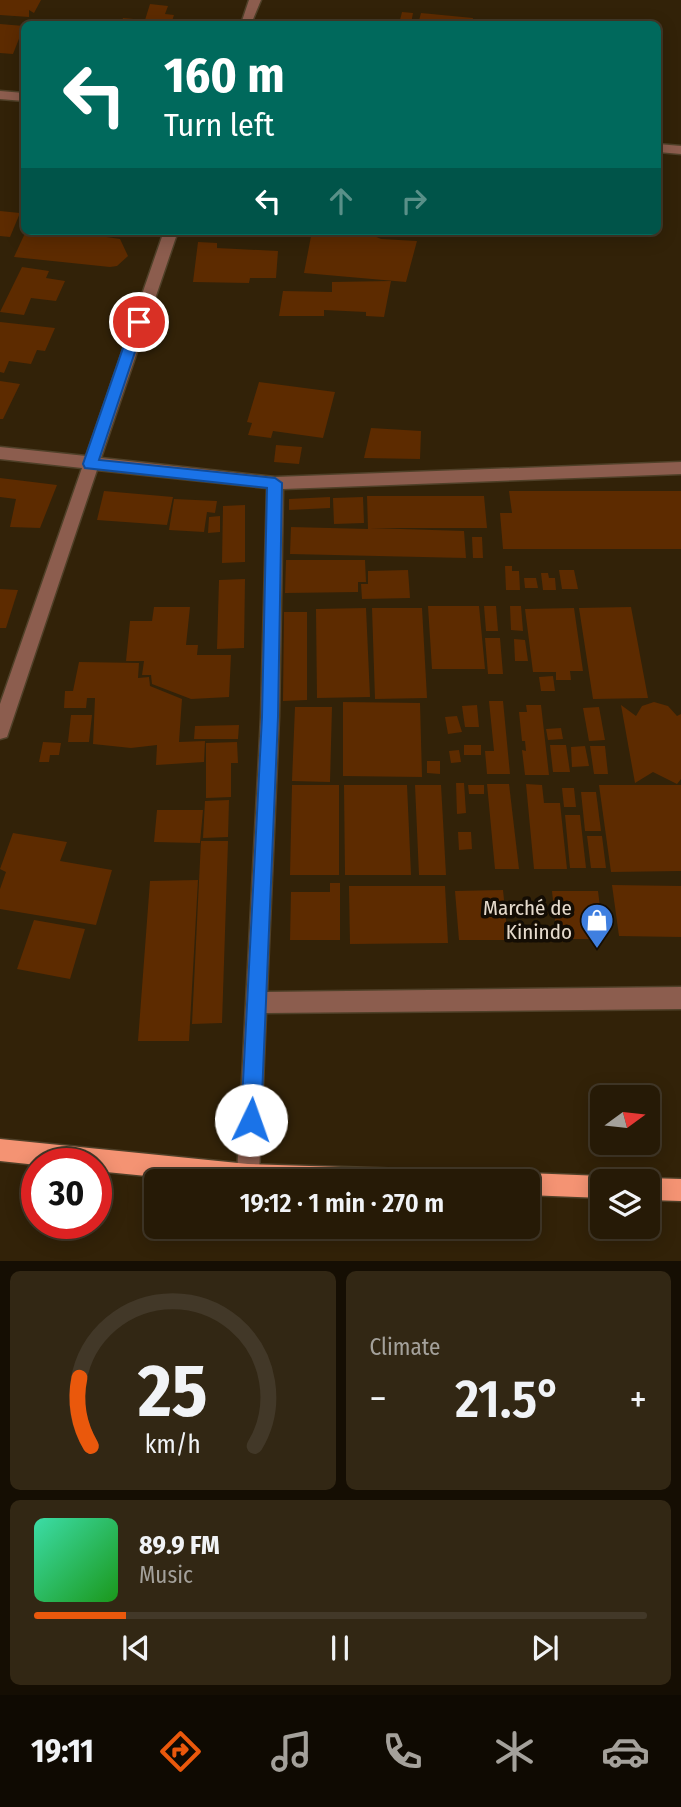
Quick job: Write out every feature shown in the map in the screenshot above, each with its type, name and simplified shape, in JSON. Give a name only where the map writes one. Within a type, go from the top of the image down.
[{"type":"main road","points":[[0,1150],[188,1169]]},
{"type":"main road","points":[[540,1185],[590,1187]]},
{"type":"main road","points":[[660,1189],[681,1190]]},
{"type":"street","points":[[247,21],[255,0]]},
{"type":"street","points":[[0,95],[21,97]]},
{"type":"street","points":[[661,148],[681,149]]},
{"type":"street","points":[[0,732],[170,235]]},
{"type":"street","points":[[0,453],[275,483],[681,468]]},
{"type":"street","points":[[248,1169],[270,717],[275,483]]},
{"type":"street","points":[[256,1003],[681,998]]},
{"type":"building","points":[[0,0],[41,0],[34,13],[29,10],[29,17],[0,15]]},
{"type":"building","points":[[150,4],[168,6],[165,14],[174,15],[172,21],[122,21],[123,18],[145,20]]},
{"type":"building","points":[[402,12],[413,13],[412,21],[400,21]]},
{"type":"building","points":[[421,13],[473,18],[472,21],[419,21]]},
{"type":"building","points":[[0,24],[21,26],[21,34],[13,54],[0,53]]},
{"type":"building","points":[[0,211],[20,213],[10,237],[0,236]]},
{"type":"building","points":[[24,235],[93,235],[120,239],[128,256],[117,266],[110,267],[14,257]]},
{"type":"building","points":[[311,235],[372,235],[381,239],[417,241],[406,282],[304,273]]},
{"type":"building","points":[[198,242],[217,243],[217,248],[278,251],[276,278],[250,278],[249,283],[193,282]]},
{"type":"building","points":[[22,267],[49,271],[46,278],[65,281],[56,301],[31,298],[24,315],[0,312]]},
{"type":"building","points":[[391,281],[384,317],[366,316],[366,312],[324,310],[324,316],[279,316],[283,291],[332,292],[332,282]]},
{"type":"building","points":[[0,322],[55,328],[45,351],[37,350],[31,364],[9,361],[4,373],[0,372]]},
{"type":"building","points":[[0,381],[20,384],[3,419],[0,419]]},
{"type":"building","points":[[259,382],[335,392],[323,438],[273,431],[271,438],[248,435],[252,423],[247,422]]},
{"type":"building","points":[[371,428],[421,431],[420,459],[364,458]]},
{"type":"building","points":[[276,445],[302,447],[299,464],[274,462]]},
{"type":"building","points":[[0,478],[57,485],[40,528],[10,527],[16,499],[0,497]]},
{"type":"building","points":[[104,491],[173,497],[167,525],[97,520]]},
{"type":"building","points":[[509,491],[681,491],[681,549],[503,549],[500,513],[512,513]]},
{"type":"building","points":[[367,496],[484,496],[487,528],[370,528],[464,531],[466,558],[290,554],[291,527],[368,529]]},
{"type":"building","points":[[330,497],[330,508],[289,510],[289,499]]},
{"type":"building","points":[[363,497],[364,523],[334,524],[333,498]]},
{"type":"building","points":[[174,499],[217,501],[215,513],[207,512],[204,532],[169,530]]},
{"type":"building","points":[[245,505],[245,562],[222,563],[223,506]]},
{"type":"building","points":[[220,516],[220,532],[208,533],[209,517]]},
{"type":"building","points":[[472,537],[482,537],[483,558],[473,558]]},
{"type":"building","points":[[286,560],[365,560],[366,582],[358,582],[358,592],[285,593]]},
{"type":"building","points":[[505,566],[512,566],[512,571],[519,571],[520,590],[506,590]]},
{"type":"building","points":[[408,570],[410,598],[362,599],[361,584],[368,584],[368,571]]},
{"type":"building","points":[[559,570],[574,570],[578,589],[562,589]]},
{"type":"building","points":[[541,573],[548,573],[549,578],[555,578],[556,590],[543,590]]},
{"type":"building","points":[[524,578],[536,578],[538,588],[525,588]]},
{"type":"building","points":[[245,579],[244,648],[217,649],[219,580]]},
{"type":"building","points":[[0,589],[18,590],[6,628],[0,628]]},
{"type":"building","points":[[428,606],[479,606],[485,669],[432,669]]},
{"type":"building","points":[[484,606],[496,606],[498,631],[486,631]]},
{"type":"building","points":[[510,606],[521,606],[523,631],[511,630]]},
{"type":"building","points":[[154,607],[190,607],[186,645],[198,645],[197,655],[231,655],[229,697],[191,699],[152,684],[151,675],[142,675],[144,661],[126,661],[130,621],[152,621]]},
{"type":"building","points":[[631,607],[648,698],[593,699],[579,608]]},
{"type":"building","points":[[366,608],[370,697],[317,698],[316,609]]},
{"type":"building","points":[[372,608],[422,608],[427,698],[375,699]]},
{"type":"building","points":[[574,608],[583,671],[570,671],[571,680],[556,680],[556,672],[533,672],[525,609]]},
{"type":"building","points":[[284,612],[307,612],[307,700],[283,701]]},
{"type":"building","points":[[485,638],[500,638],[503,674],[488,674]]},
{"type":"building","points":[[514,639],[525,640],[528,661],[515,661]]},
{"type":"building","points":[[79,662],[139,663],[138,678],[149,677],[150,686],[182,699],[179,742],[205,741],[204,762],[156,765],[157,745],[131,748],[93,744],[95,698],[87,698],[86,708],[64,708],[65,691],[73,691]]},
{"type":"building","points":[[553,676],[555,691],[541,691],[539,677]]},
{"type":"building","points":[[489,701],[503,701],[510,774],[487,774],[485,751],[494,751]]},
{"type":"building","points":[[343,702],[420,703],[422,777],[343,776]]},
{"type":"building","points":[[654,702],[668,706],[677,716],[681,714],[681,779],[677,784],[653,772],[635,783],[621,705],[636,716],[642,706]]},
{"type":"building","points":[[477,705],[479,727],[465,727],[462,706]]},
{"type":"building","points":[[526,705],[541,705],[549,775],[525,775],[522,750],[526,751],[525,741],[522,741],[519,712],[527,712]]},
{"type":"building","points":[[295,707],[332,707],[330,782],[292,781]]},
{"type":"building","points":[[599,707],[605,740],[589,741],[583,708]]},
{"type":"building","points":[[71,715],[92,715],[89,742],[68,742]]},
{"type":"building","points":[[457,716],[462,732],[448,734],[445,717]]},
{"type":"building","points":[[239,725],[238,739],[194,739],[195,726]]},
{"type":"building","points":[[561,728],[563,739],[548,740],[546,729]]},
{"type":"building","points":[[43,742],[61,743],[59,755],[50,755],[49,762],[39,762]]},
{"type":"building","points":[[237,742],[238,763],[231,763],[231,797],[206,798],[206,743]]},
{"type":"building","points":[[464,745],[481,745],[481,755],[464,755]]},
{"type":"building","points":[[550,745],[566,745],[570,772],[553,772]]},
{"type":"building","points":[[585,746],[589,766],[572,767],[571,747]]},
{"type":"building","points":[[590,746],[605,746],[608,774],[594,774]]},
{"type":"building","points":[[459,750],[461,762],[451,763],[449,751]]},
{"type":"building","points":[[427,761],[440,761],[440,774],[427,773]]},
{"type":"building","points":[[456,783],[464,783],[466,813],[457,814]]},
{"type":"building","points":[[487,784],[509,784],[519,869],[495,869]]},
{"type":"building","points":[[526,784],[542,785],[544,803],[560,803],[567,869],[534,869]]},
{"type":"building","points":[[292,785],[339,785],[339,875],[290,875]]},
{"type":"building","points":[[344,785],[407,785],[411,875],[345,875]]},
{"type":"building","points":[[415,785],[441,785],[446,875],[419,875]]},
{"type":"building","points":[[468,785],[484,785],[484,794],[469,794]]},
{"type":"building","points":[[599,785],[681,785],[681,871],[611,872]]},
{"type":"building","points":[[562,788],[574,788],[576,807],[564,807]]},
{"type":"building","points":[[581,792],[596,792],[601,831],[585,831]]},
{"type":"building","points":[[229,800],[228,837],[203,838],[205,801]]},
{"type":"building","points":[[157,810],[203,810],[200,843],[154,842]]},
{"type":"building","points":[[565,815],[580,815],[586,868],[570,868]]},
{"type":"building","points":[[458,832],[471,832],[472,849],[459,850]]},
{"type":"building","points":[[13,833],[67,842],[60,861],[112,870],[96,925],[0,909],[0,889],[6,872],[0,869]]},
{"type":"building","points":[[587,836],[602,836],[606,868],[591,868]]},
{"type":"building","points":[[201,841],[228,841],[222,1023],[192,1024]]},
{"type":"building","points":[[198,880],[189,1041],[138,1041],[150,881]]},
{"type":"building","points":[[330,883],[340,883],[340,940],[290,940],[291,892],[330,892]]},
{"type":"building","points":[[612,885],[681,886],[681,937],[619,936]]},
{"type":"building","points":[[349,886],[445,886],[448,943],[350,944]]},
{"type":"building","points":[[503,890],[508,940],[459,940],[455,891]]},
{"type":"building","points":[[552,891],[598,891],[604,939],[557,939]]},
{"type":"building","points":[[34,920],[85,929],[70,979],[17,969]]},
{"type":"place","name":"Marché de Kinindo","points":[[597,950]]},
{"type":"route","points":[[139,322],[90,464],[275,483],[270,717],[251,1120]]}]
